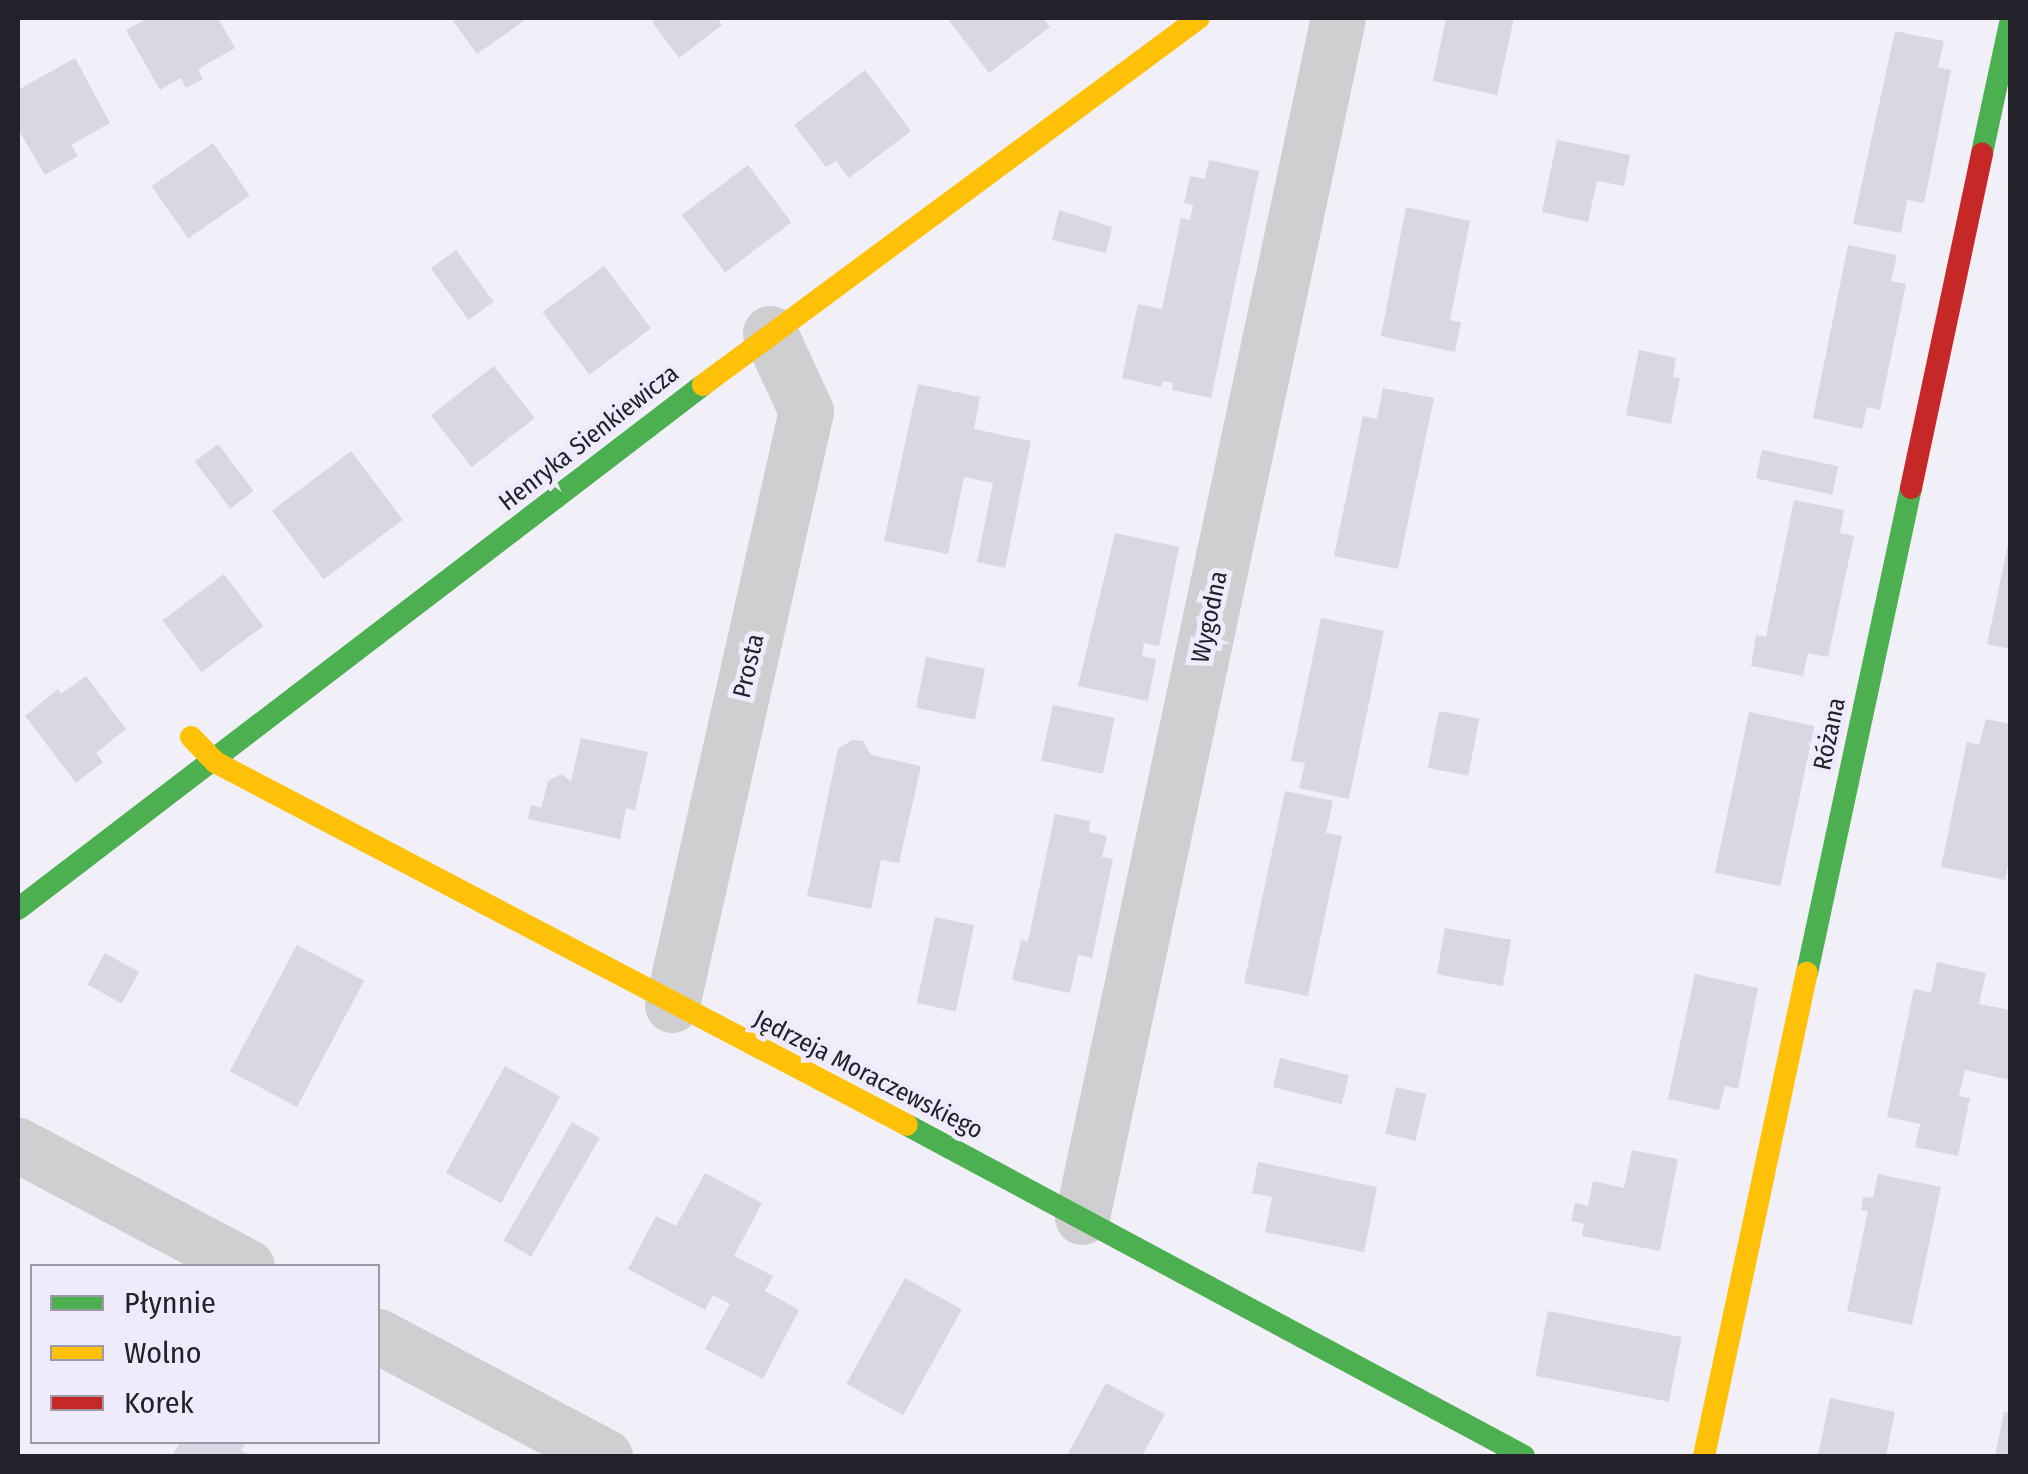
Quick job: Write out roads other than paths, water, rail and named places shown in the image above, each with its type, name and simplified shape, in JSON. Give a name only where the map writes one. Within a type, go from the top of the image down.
[{"type":"street","name":"Henryka Sienkiewicza","points":[[18,909],[215,762],[770,333],[1199,18]]},
{"type":"street","name":"Wygodna","points":[[1082,1217],[1338,18]]},
{"type":"street","name":"Różana","points":[[1704,1456],[2010,23]]},
{"type":"street","name":"Prosta","points":[[672,1004],[806,411],[770,333]]},
{"type":"street","name":"Jędrzeja Moraczewskiego","points":[[191,737],[215,762],[1082,1217],[1524,1456]]},
{"type":"street","points":[[18,1144],[243,1264]]},
{"type":"street","points":[[380,1337],[605,1456]]}]
